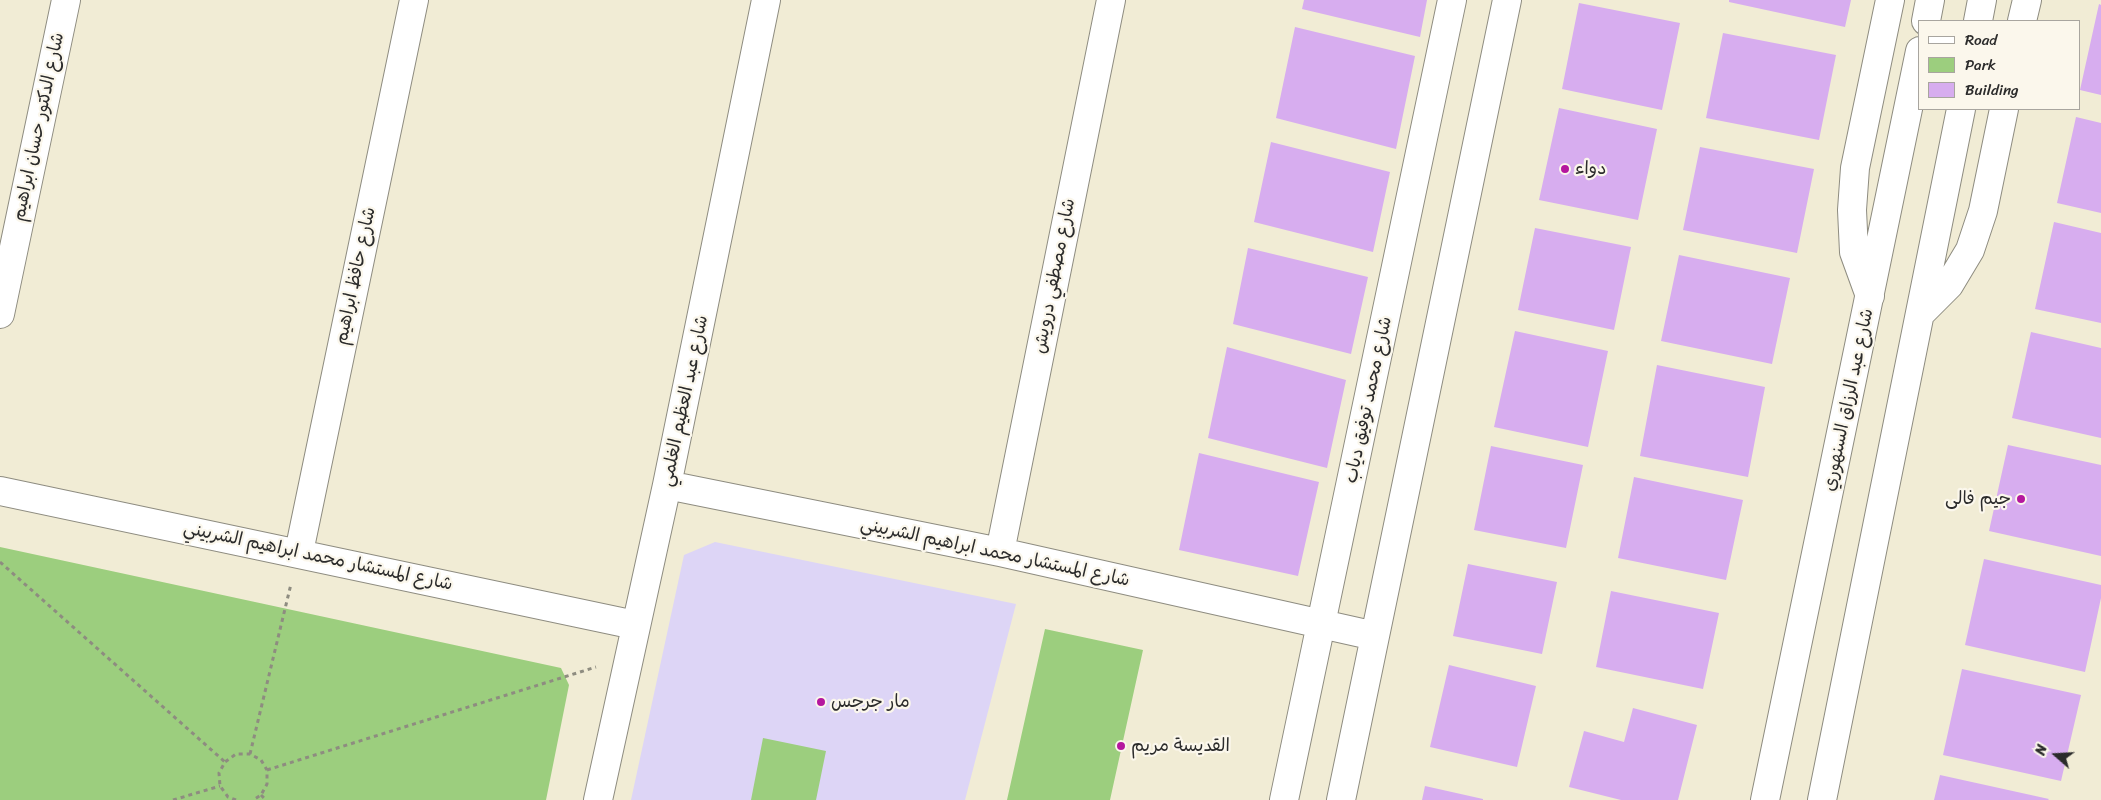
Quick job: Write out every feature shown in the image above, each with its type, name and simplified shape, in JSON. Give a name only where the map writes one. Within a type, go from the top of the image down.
[{"type":"street","name":"شارع الدكتور حسان ابراهيم","points":[[0,314],[66,0]]},
{"type":"street","name":"شارع حافظ ابراهيم","points":[[299,552],[414,0]]},
{"type":"street","name":"شارع عبد العظيم الغلمي","points":[[598,800],[635,625],[668,485],[766,0]]},
{"type":"street","name":"شارع مصطفي درويش","points":[[1000,552],[1111,0]]},
{"type":"street","name":"شارع محمد توفيق دياب","points":[[1284,800],[1452,0]]},
{"type":"street","points":[[1341,800],[1507,0]]},
{"type":"street","name":"شارع عبد الرزاق السنهوري","points":[[1765,800],[1870,296],[1854,252],[1852,210],[1855,168],[1890,0]]},
{"type":"street","points":[[1926,20],[1930,0]]},
{"type":"street","points":[[1978,20],[1982,0]]},
{"type":"street","points":[[2022,20],[2027,0]]},
{"type":"street","points":[[1870,296],[1918,61]]},
{"type":"street","points":[[1822,800],[1961,110]]},
{"type":"street","points":[[1920,314],[1949,285],[1970,250],[1983,210],[2004,110]]},
{"type":"street","name":"شارع المستشار محمد ابراهيم الشربيني","points":[[668,485],[1000,552],[1375,636]]},
{"type":"street","name":"شارع المستشار محمد ابراهيم الشربيني","points":[[0,491],[299,552],[635,625]]},
{"type":"path","points":[[250,754],[299,552]]},
{"type":"path","points":[[0,562],[225,762]]},
{"type":"path","points":[[267,770],[628,657]]},
{"type":"path","points":[[236,800],[228,797],[220,786],[219,773],[225,762],[236,754],[250,754],[261,760],[267,770],[267,784],[261,795],[253,800]]},
{"type":"path","points":[[173,800],[220,786]]},
{"type":"path","points":[[261,795],[266,800]]},
{"type":"shaded area","name":"مار جرجس","points":[[715,542],[1016,604],[965,800],[631,800],[684,555]]},
{"type":"green space","points":[[0,547],[561,668],[569,685],[546,800],[0,800]]},
{"type":"green space","points":[[1045,629],[1143,650],[1110,800],[1007,800]]},
{"type":"green space","points":[[763,738],[826,751],[816,800],[751,800]]},
{"type":"building","points":[[1304,0],[1427,0],[1420,37],[1302,9]]},
{"type":"building","points":[[1729,0],[1851,0],[1845,27],[1729,2]]},
{"type":"building","points":[[1579,3],[1680,23],[1662,110],[1562,89]]},
{"type":"building","points":[[2099,4],[2101,5],[2101,95],[2081,90]]},
{"type":"building","points":[[1295,27],[1415,56],[1396,149],[1276,118]]},
{"type":"building","points":[[1723,33],[1836,55],[1819,140],[1706,118]]},
{"type":"building","points":[[1559,108],[1657,129],[1638,220],[1539,200]]},
{"type":"building","points":[[2076,117],[2101,123],[2101,213],[2057,203]]},
{"type":"building","points":[[1271,142],[1390,172],[1373,252],[1254,222]]},
{"type":"building","points":[[1700,147],[1814,169],[1797,253],[1683,230]]},
{"type":"building","points":[[2054,222],[2101,233],[2101,323],[2035,309]]},
{"type":"building","points":[[1535,228],[1631,247],[1614,330],[1518,310]]},
{"type":"building","points":[[1248,248],[1368,277],[1351,354],[1233,324]]},
{"type":"building","points":[[1679,255],[1790,278],[1772,364],[1661,341]]},
{"type":"building","points":[[1515,331],[1608,351],[1588,447],[1494,427]]},
{"type":"building","points":[[2031,332],[2101,348],[2101,438],[2012,418]]},
{"type":"building","points":[[1227,347],[1346,380],[1327,468],[1208,438]]},
{"type":"building","points":[[1657,365],[1765,387],[1748,477],[1640,456]]},
{"type":"building","points":[[2008,445],[2101,465],[2101,556],[1989,531]]},
{"type":"building","points":[[1491,446],[1583,465],[1566,548],[1474,530]]},
{"type":"building","points":[[1199,453],[1319,482],[1298,576],[1179,550]]},
{"type":"building","points":[[1634,477],[1743,500],[1726,580],[1618,558]]},
{"type":"building","points":[[1984,559],[2101,585],[2101,598],[2085,672],[1965,645]]},
{"type":"building","points":[[1468,564],[1557,582],[1542,654],[1453,636]]},
{"type":"building","points":[[1611,591],[1719,613],[1703,689],[1596,667]]},
{"type":"building","points":[[1449,665],[1536,686],[1517,767],[1430,747]]},
{"type":"building","points":[[1962,669],[2081,695],[2061,781],[1943,755]]},
{"type":"building","points":[[1633,708],[1697,725],[1678,800],[1621,800],[1569,787],[1584,731],[1624,742]]},
{"type":"building","points":[[1940,775],[2049,799],[1934,800]]},
{"type":"building","points":[[1425,786],[1483,799],[1483,800],[1422,800]]},
{"type":"place","name":"دواء","points":[[1565,169]]},
{"type":"place","name":"جيم فالى","points":[[2021,499]]},
{"type":"place","name":"مار جرجس","points":[[821,702]]},
{"type":"place","name":"القديسة مريم","points":[[1121,746]]}]
